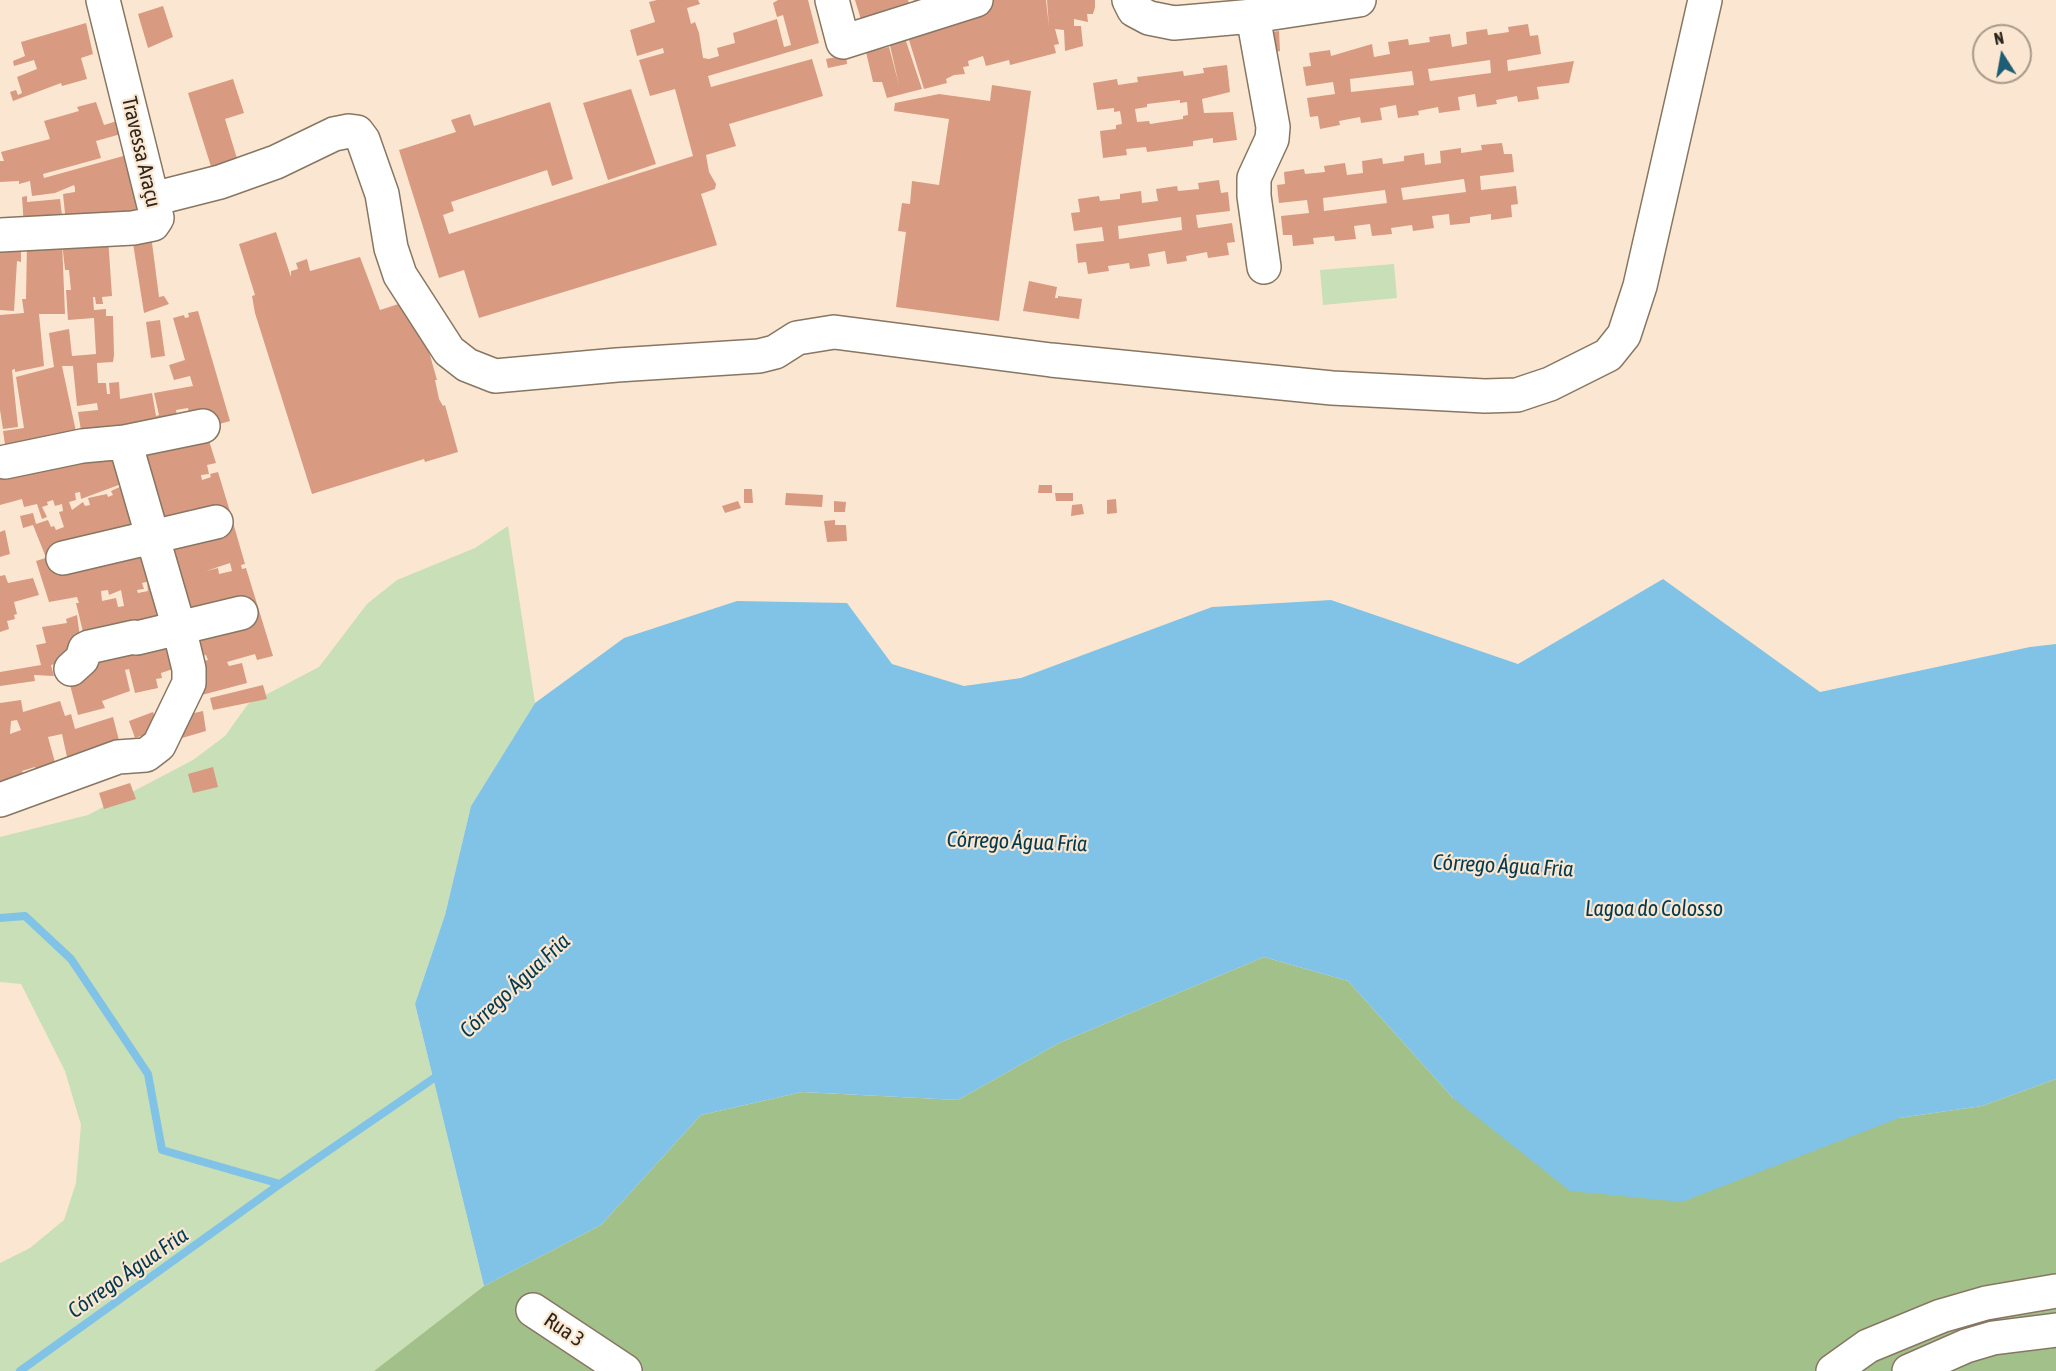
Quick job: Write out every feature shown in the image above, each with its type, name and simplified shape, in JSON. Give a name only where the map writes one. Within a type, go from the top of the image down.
[{"type":"street","name":"Travessa Araçu","points":[[0,235],[133,228],[153,224],[157,218],[103,0]]},
{"type":"street","points":[[832,0],[843,42],[976,0]]},
{"type":"street","points":[[1129,0],[1134,10],[1149,18],[1174,24],[1253,16],[1359,0]]},
{"type":"street","points":[[154,204],[276,162],[334,134],[357,132],[363,140],[381,194],[391,248],[400,275],[448,351],[466,365],[495,376],[617,364],[759,356],[775,352],[797,338],[834,332],[1051,360],[1332,388],[1485,396],[1517,395],[1550,384],[1608,355],[1624,335],[1640,286],[1705,0]]},
{"type":"street","points":[[1253,16],[1274,127],[1272,139],[1254,178],[1254,196],[1264,267]]},
{"type":"street","points":[[5,462],[82,446],[125,442],[203,426]]},
{"type":"street","points":[[0,800],[118,757],[146,754],[159,745],[189,683],[189,669],[179,628],[125,442]]},
{"type":"street","points":[[63,558],[216,522]]},
{"type":"street","points":[[70,669],[82,659],[85,650],[89,647],[241,613]]},
{"type":"street","points":[[1833,1371],[1868,1346],[1941,1316],[1986,1303],[2056,1292]]},
{"type":"street","name":"Rua 3","points":[[533,1310],[625,1371]]},
{"type":"street","points":[[1910,1371],[1966,1346],[1994,1338],[2056,1330]]},
{"type":"green space","points":[[1394,264],[1397,298],[1323,305],[1320,270]]},
{"type":"green space","points":[[508,526],[535,703],[471,806],[445,915],[415,1004],[484,1286],[374,1371],[0,1371],[0,1263],[30,1248],[64,1220],[76,1183],[81,1125],[65,1071],[21,984],[0,982],[0,837],[88,815],[193,760],[225,736],[248,704],[319,667],[367,604],[397,580],[475,548]]},
{"type":"green space","points":[[1264,957],[1348,981],[1453,1098],[1899,1118],[1982,1106],[2056,1079],[2056,1371],[374,1371],[484,1286],[601,1225],[701,1115],[802,1092],[958,1100],[1059,1043]]},
{"type":"water","name":"Lagoa do Colosso","points":[[1663,579],[1820,692],[2030,647],[2056,644],[2056,1079],[1982,1106],[1899,1118],[1682,1202],[1570,1191],[1453,1098],[1348,981],[1264,957],[1059,1043],[958,1100],[802,1092],[701,1115],[601,1225],[484,1286],[415,1004],[445,915],[471,806],[535,703],[624,638],[737,601],[847,603],[892,664],[964,686],[1021,678],[1212,607],[1331,600],[1518,664]]},
{"type":"building","points":[[698,0],[700,4],[687,8],[691,24],[695,22],[699,33],[703,58],[709,59],[719,56],[717,48],[735,43],[733,33],[777,19],[784,47],[791,45],[783,15],[777,17],[773,3],[778,0],[808,0],[819,43],[708,76],[711,87],[812,59],[823,96],[729,124],[736,146],[706,155],[709,172],[716,184],[715,189],[701,194],[717,245],[479,318],[464,270],[439,278],[399,150],[456,132],[451,120],[470,114],[474,126],[550,102],[573,179],[552,186],[547,170],[451,202],[454,211],[443,215],[449,234],[693,156],[675,89],[650,96],[639,60],[664,53],[663,48],[637,56],[630,30],[655,22],[649,2]]},
{"type":"building","points":[[855,0],[908,0],[909,3],[915,0],[945,0],[862,23]]},
{"type":"building","points":[[988,0],[1046,0],[1049,27],[1047,0],[1095,0],[1095,7],[1093,14],[1087,14],[1088,22],[1074,19],[1074,26],[1081,26],[1083,46],[1065,51],[1064,30],[1055,29],[1059,44],[1054,45],[1056,53],[1010,65],[1009,60],[986,66],[983,56],[968,61],[969,66],[963,67],[965,74],[954,75],[946,79],[947,83],[924,89],[909,40],[906,41],[922,89],[887,98],[882,82],[873,82],[866,52],[889,47],[899,85],[888,37]]},
{"type":"building","points":[[163,6],[173,37],[148,48],[138,14]]},
{"type":"building","points":[[86,23],[93,54],[81,58],[87,79],[62,86],[61,83],[13,101],[10,92],[16,90],[18,95],[22,93],[17,77],[37,69],[34,60],[14,66],[13,61],[25,56],[21,42]]},
{"type":"building","points":[[1528,24],[1530,36],[1538,35],[1541,54],[1507,60],[1508,71],[1574,61],[1569,83],[1537,87],[1539,99],[1518,102],[1517,96],[1496,100],[1497,104],[1477,107],[1475,94],[1458,97],[1460,110],[1439,113],[1438,107],[1418,111],[1419,115],[1398,118],[1396,105],[1380,108],[1382,120],[1361,123],[1360,117],[1339,121],[1340,125],[1320,129],[1318,116],[1310,117],[1307,98],[1335,94],[1333,82],[1306,86],[1303,67],[1311,66],[1309,53],[1330,50],[1331,56],[1372,44],[1374,57],[1390,54],[1388,42],[1408,39],[1409,45],[1430,42],[1429,37],[1450,34],[1452,47],[1467,44],[1466,32],[1487,29],[1488,35],[1509,32],[1508,27]],"holes":[[[1490,60],[1491,73],[1430,81],[1428,69]],[[1412,71],[1414,85],[1351,92],[1350,79]]]},
{"type":"building","points":[[1279,31],[1280,51],[1269,53],[1264,33]]},
{"type":"building","points":[[846,55],[847,64],[828,68],[826,59]]},
{"type":"building","points":[[1227,65],[1230,92],[1202,99],[1204,113],[1233,112],[1237,140],[1213,143],[1213,138],[1193,141],[1193,146],[1147,152],[1146,147],[1126,149],[1127,155],[1103,158],[1100,131],[1116,129],[1116,125],[1122,124],[1120,111],[1114,112],[1114,108],[1097,110],[1093,83],[1117,79],[1118,85],[1138,82],[1137,77],[1183,71],[1184,76],[1204,73],[1203,68]],"holes":[[[1180,100],[1180,103],[1187,102],[1188,115],[1183,116],[1183,119],[1150,124],[1149,121],[1137,122],[1135,109],[1147,107],[1147,104]]]},
{"type":"building","points":[[233,79],[244,113],[225,119],[239,165],[213,173],[188,93]]},
{"type":"building","points":[[992,85],[1031,91],[999,321],[896,307],[906,232],[898,231],[902,203],[910,204],[912,181],[939,185],[949,119],[894,111],[895,103],[939,94],[990,101]]},
{"type":"building","points":[[631,89],[656,164],[608,180],[583,103]]},
{"type":"building","points":[[96,102],[104,125],[117,121],[121,134],[96,141],[101,158],[43,174],[44,178],[127,155],[144,219],[84,226],[81,213],[82,228],[24,227],[22,197],[27,196],[27,202],[60,199],[63,223],[66,223],[63,194],[75,192],[75,188],[74,185],[55,193],[32,196],[30,181],[19,184],[19,181],[0,182],[0,161],[4,161],[1,152],[50,139],[44,121],[79,111],[77,107]]},
{"type":"building","points":[[1502,143],[1504,154],[1512,154],[1514,172],[1480,176],[1481,190],[1516,186],[1518,204],[1511,205],[1512,217],[1491,220],[1491,214],[1470,217],[1470,223],[1450,225],[1449,214],[1432,216],[1434,228],[1413,231],[1412,225],[1391,228],[1392,234],[1372,236],[1370,224],[1354,226],[1356,239],[1335,241],[1334,236],[1313,238],[1314,244],[1293,246],[1292,235],[1283,235],[1281,216],[1309,213],[1307,200],[1279,203],[1277,185],[1285,184],[1284,172],[1304,169],[1305,174],[1325,172],[1324,166],[1345,163],[1347,175],[1363,173],[1362,161],[1382,158],[1383,164],[1404,161],[1404,156],[1424,153],[1425,165],[1441,163],[1440,151],[1461,148],[1461,153],[1482,150],[1481,145]],"holes":[[[1464,179],[1466,192],[1403,200],[1401,188]],[[1385,190],[1387,203],[1324,211],[1323,198]]]},
{"type":"building","points":[[1219,180],[1221,193],[1228,192],[1230,211],[1196,215],[1198,228],[1232,223],[1235,242],[1227,243],[1229,255],[1208,258],[1207,252],[1186,256],[1187,261],[1167,264],[1165,251],[1148,254],[1150,266],[1130,269],[1129,263],[1108,266],[1109,271],[1088,274],[1086,262],[1078,263],[1076,244],[1104,241],[1102,227],[1074,231],[1071,213],[1080,212],[1078,199],[1099,196],[1100,201],[1120,199],[1120,194],[1141,191],[1142,203],[1158,201],[1156,189],[1177,186],[1178,191],[1199,189],[1198,183]],"holes":[[[1181,217],[1182,230],[1119,239],[1118,226]]]},
{"type":"building","points":[[276,232],[291,277],[291,271],[298,269],[296,263],[307,259],[310,271],[360,257],[380,310],[414,299],[437,380],[435,380],[439,399],[443,406],[445,405],[458,452],[425,462],[424,459],[312,494],[255,313],[252,296],[255,295],[239,244]]},
{"type":"building","points":[[151,235],[159,297],[164,296],[169,304],[144,313],[132,237]]},
{"type":"building","points":[[108,237],[112,296],[102,297],[103,304],[96,304],[95,297],[93,297],[94,310],[106,309],[106,316],[113,316],[114,355],[113,362],[97,363],[98,383],[106,383],[107,394],[110,394],[109,383],[119,382],[120,399],[152,393],[156,416],[159,415],[154,393],[193,386],[190,376],[174,380],[169,365],[185,360],[173,318],[184,315],[185,318],[189,317],[188,313],[198,311],[230,421],[205,428],[190,416],[188,408],[176,410],[177,415],[83,443],[78,412],[98,410],[97,403],[77,406],[73,366],[62,366],[78,441],[7,458],[3,431],[24,428],[16,377],[54,367],[49,333],[69,329],[72,356],[96,354],[94,318],[68,320],[66,290],[71,290],[69,270],[65,270],[62,242],[65,314],[39,314],[44,366],[15,372],[15,369],[12,370],[18,427],[3,429],[0,410],[0,315],[24,313],[22,299],[26,299],[27,242]]},
{"type":"building","points":[[0,239],[21,240],[21,262],[17,261],[14,311],[0,310]]},
{"type":"building","points":[[1029,281],[1057,287],[1055,298],[1058,296],[1082,299],[1079,319],[1023,311]]},
{"type":"building","points":[[160,320],[165,356],[151,358],[146,322]]},
{"type":"building","points":[[205,428],[216,463],[207,465],[209,474],[201,475],[202,480],[218,472],[232,518],[152,534],[130,447]]},
{"type":"building","points":[[123,444],[148,529],[45,555],[33,525],[23,528],[20,516],[33,513],[36,524],[48,520],[51,527],[54,526],[56,530],[64,527],[59,512],[63,511],[62,504],[55,506],[53,500],[47,502],[48,505],[42,507],[47,517],[42,519],[37,504],[24,507],[22,499],[0,505],[0,455]],"holes":[[[124,483],[111,491],[113,495],[88,498],[90,505],[85,506],[83,502],[72,510],[69,502],[76,500],[75,493],[80,492],[81,499]]]},
{"type":"building","points":[[1039,485],[1052,485],[1052,493],[1038,493]]},
{"type":"building","points":[[744,489],[752,489],[753,503],[744,503]]},
{"type":"building","points":[[786,493],[823,495],[822,507],[785,505]]},
{"type":"building","points":[[1055,493],[1073,493],[1073,501],[1056,501]]},
{"type":"building","points":[[1116,499],[1117,513],[1107,514],[1107,500]]},
{"type":"building","points":[[738,501],[741,508],[725,513],[722,506]]},
{"type":"building","points":[[834,501],[846,502],[845,512],[834,512]]},
{"type":"building","points":[[1082,504],[1084,514],[1071,516],[1072,505]]},
{"type":"building","points":[[232,519],[245,564],[241,565],[242,569],[246,568],[273,656],[257,660],[255,654],[227,662],[229,666],[242,663],[247,683],[198,696],[193,675],[201,673],[199,662],[208,660],[206,655],[192,659],[184,629],[228,618],[232,629],[229,618],[244,614],[249,629],[246,616],[251,616],[250,611],[243,612],[242,609],[181,625],[155,539],[166,537],[167,541],[170,540],[170,536]],"holes":[[[230,563],[232,571],[219,574],[218,568],[206,571]]]},
{"type":"building","points":[[835,520],[835,525],[846,525],[847,541],[827,542],[824,521]]},
{"type":"building","points":[[5,530],[10,554],[0,557],[0,532]]},
{"type":"building","points":[[150,541],[173,625],[83,632],[76,603],[79,603],[77,597],[49,602],[36,561],[58,554]],"holes":[[[147,582],[148,591],[138,593],[137,590],[144,589],[142,583]],[[108,590],[109,595],[121,590],[124,606],[118,607],[116,598],[102,601],[101,591]]]},
{"type":"building","points":[[5,575],[8,583],[33,578],[39,595],[14,602],[17,614],[14,615],[15,619],[7,621],[9,629],[0,632],[0,576]]},
{"type":"building","points":[[77,615],[80,637],[59,663],[51,665],[54,676],[34,675],[35,681],[0,686],[0,672],[41,665],[36,645],[46,643],[42,627],[67,623],[66,619]]},
{"type":"building","points":[[176,630],[173,669],[161,673],[162,678],[156,679],[158,688],[135,693],[129,669],[125,670],[130,691],[102,701],[105,708],[78,715],[70,685],[85,651]]},
{"type":"building","points":[[263,685],[267,699],[213,710],[210,698]]},
{"type":"building","points":[[21,700],[23,712],[60,701],[65,716],[71,714],[75,729],[113,717],[121,748],[67,757],[62,734],[48,737],[56,766],[37,772],[35,767],[22,771],[25,779],[0,789],[0,703]],"holes":[[[17,720],[21,730],[10,734],[11,721]]]},
{"type":"building","points":[[203,711],[206,731],[182,738],[177,717]]},
{"type":"building","points":[[153,712],[159,730],[135,738],[129,721]]},
{"type":"building","points":[[213,767],[218,787],[193,793],[188,774]]},
{"type":"building","points":[[130,783],[136,799],[104,809],[99,793]]},
{"type":"waterway","points":[[0,918],[25,916],[71,959],[148,1074],[162,1150],[280,1184]]},
{"type":"waterway","name":"Córrego Água Fria","points":[[20,1371],[280,1184],[440,1074]]}]
